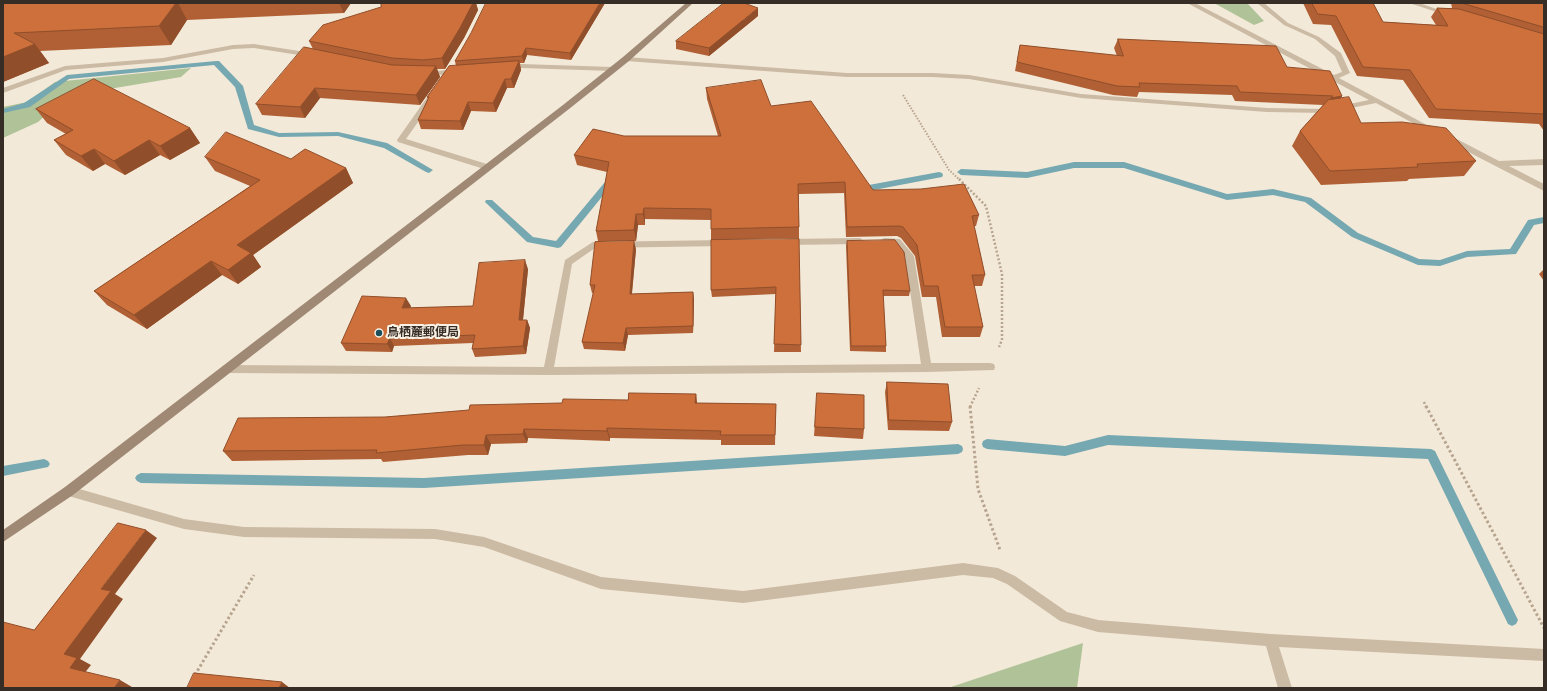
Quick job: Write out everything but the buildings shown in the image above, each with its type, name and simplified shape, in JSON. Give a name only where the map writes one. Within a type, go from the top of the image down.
[{"type":"street","points":[[3,538],[69,491],[487,167],[566,108],[626,59],[690,3]]},
{"type":"street","points":[[1190,3],[1544,188]]},
{"type":"street","points":[[1260,3],[1286,24],[1317,38],[1338,55],[1346,73],[1334,78]]},
{"type":"street","points":[[1412,3],[1458,17]]},
{"type":"street","points":[[3,91],[65,68],[163,60],[233,47],[254,46],[324,57]]},
{"type":"street","points":[[626,59],[791,71],[891,76],[932,75],[969,77],[1081,96],[1267,110],[1326,111],[1376,101]]},
{"type":"street","points":[[498,68],[521,66],[613,69]]},
{"type":"street","points":[[452,68],[401,140],[487,167]]},
{"type":"street","points":[[419,73],[452,68],[466,70]]},
{"type":"street","points":[[1499,164],[1544,162]]},
{"type":"street","points":[[777,242],[897,241],[909,256],[927,368]]},
{"type":"street","points":[[548,371],[568,262],[594,245],[737,243]]},
{"type":"street","points":[[227,369],[548,371],[990,367]]},
{"type":"street","points":[[69,491],[184,524],[244,532],[435,534],[484,542],[601,583],[743,597],[963,569],[994,572],[1011,580],[1064,617],[1098,626],[1271,640],[1544,655]]},
{"type":"street","points":[[1271,640],[1286,688]]},
{"type":"path","points":[[891,76],[949,170],[986,206],[1002,274],[1002,340],[970,406],[978,489],[1011,580]]},
{"type":"path","points":[[1424,402],[1544,628]]},
{"type":"path","points":[[192,681],[254,575]]},
{"type":"green space","points":[[1214,3],[1247,3],[1264,21],[1254,25]]},
{"type":"green space","points":[[191,68],[181,77],[67,96],[38,122],[3,138],[3,107],[27,102],[55,82]]},
{"type":"green space","points":[[1083,643],[1077,688],[948,688]]},
{"type":"waterway","points":[[3,111],[27,105],[67,77],[216,63],[239,86],[251,127],[279,135],[338,134],[387,146],[429,170]]},
{"type":"waterway","points":[[961,172],[1027,175],[1074,165],[1124,165],[1227,197],[1273,192],[1308,200],[1355,235],[1418,262],[1440,263],[1467,254],[1513,252],[1531,222],[1544,220]]},
{"type":"waterway","points":[[858,190],[939,175]]},
{"type":"waterway","points":[[489,202],[530,240],[558,245],[608,184],[615,184]]},
{"type":"waterway","points":[[987,444],[1065,451],[1108,440],[1431,454],[1512,620]]},
{"type":"waterway","points":[[141,478],[424,483],[958,449]]},
{"type":"waterway","points":[[3,471],[44,464]]},
{"type":"place","name":"鳥栖麓郵便局","points":[[379,333]]}]
